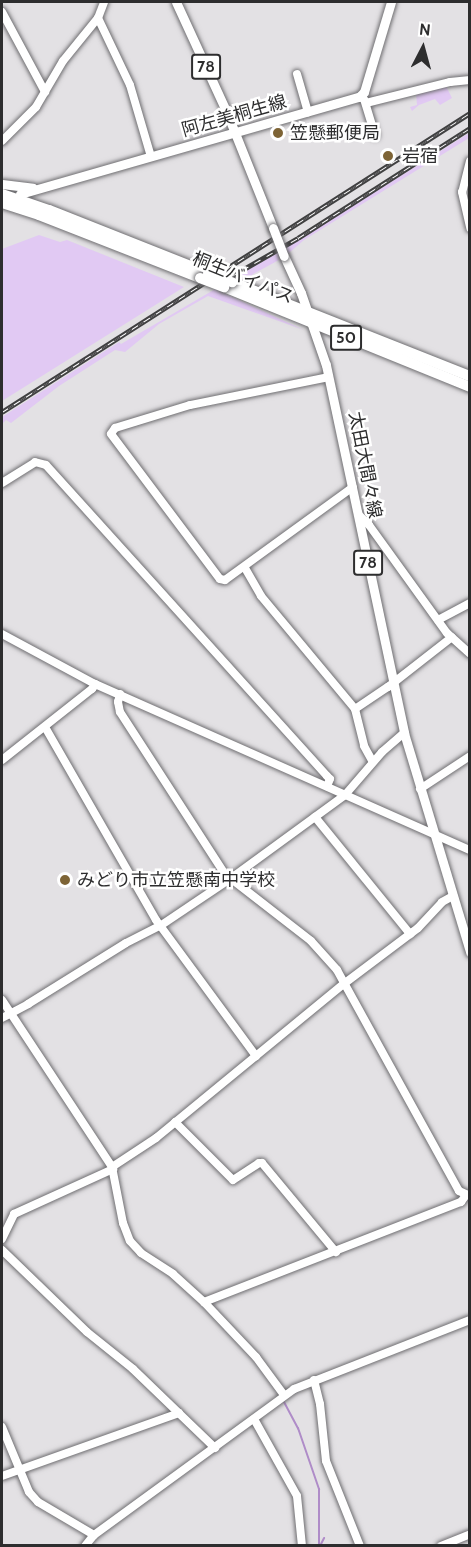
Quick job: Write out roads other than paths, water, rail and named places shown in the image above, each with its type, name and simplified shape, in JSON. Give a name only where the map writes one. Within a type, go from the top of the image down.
[{"type":"highway","name":"桐生バイパス","points":[[2,194],[49,210],[228,285],[312,324],[470,387]]},
{"type":"highway","name":"桐生バイパス","points":[[2,203],[204,275]]},
{"type":"highway","name":"桐生バイパス","points":[[228,285],[308,312],[470,376]]},
{"type":"main road","name":"太田大間々線","points":[[176,2],[235,133],[308,312],[329,377],[404,733],[470,952]]},
{"type":"main road","points":[[364,100],[392,2]]},
{"type":"main road","name":"阿左美桐生線","points":[[20,194],[308,112],[364,100]]},
{"type":"main road","points":[[2,184],[42,188]]},
{"type":"street","points":[[2,141],[33,111],[63,61],[98,18],[104,2]]},
{"type":"street","points":[[2,12],[45,92]]},
{"type":"street","points":[[98,18],[130,85],[151,157]]},
{"type":"street","points":[[297,74],[308,112]]},
{"type":"street","points":[[375,135],[364,100],[470,80]]},
{"type":"street","points":[[470,161],[462,192],[470,228]]},
{"type":"street","points":[[329,377],[190,405],[111,431],[153,492],[220,579],[228,580],[353,487]]},
{"type":"street","points":[[2,483],[35,462],[43,463],[327,776],[330,781],[327,786]]},
{"type":"street","points":[[359,515],[369,525],[438,620],[470,654]]},
{"type":"street","points":[[245,568],[261,596],[355,708],[364,746],[373,762]]},
{"type":"street","points":[[438,620],[470,603]]},
{"type":"street","points":[[2,634],[95,684],[469,849]]},
{"type":"street","points":[[355,708],[452,637]]},
{"type":"street","points":[[2,760],[92,689],[95,684]]},
{"type":"street","points":[[120,694],[118,702],[120,712],[230,879],[311,941],[332,963],[459,1191],[468,1196],[461,1202],[204,1302]]},
{"type":"street","points":[[45,727],[160,926],[256,1056]]},
{"type":"street","points":[[2,1018],[126,943],[160,926],[230,879],[345,795],[373,762],[404,733]]},
{"type":"street","points":[[420,789],[470,756]]},
{"type":"street","points":[[315,817],[410,934]]},
{"type":"street","points":[[2,1239],[14,1214],[112,1168],[175,1122],[345,983],[410,934],[439,904],[453,896]]},
{"type":"street","points":[[2,1000],[30,1039],[112,1168],[123,1223],[130,1241],[141,1252],[173,1274],[204,1302],[256,1357],[284,1395]]},
{"type":"street","points":[[175,1122],[233,1180],[262,1163],[336,1252]]},
{"type":"street","points":[[2,1250],[87,1332],[134,1369],[215,1448]]},
{"type":"street","points":[[85,1545],[94,1535],[284,1395],[314,1380],[470,1320]]},
{"type":"street","points":[[314,1380],[328,1468],[360,1545]]},
{"type":"street","points":[[2,1476],[179,1413]]},
{"type":"street","points":[[254,1419],[298,1498],[302,1545]]},
{"type":"street","points":[[2,1427],[29,1492],[38,1502],[94,1535]]},
{"type":"street","points":[[441,1545],[470,1534]]},
{"type":"waterway","points":[[284,1402],[298,1428],[319,1489],[319,1546]]},
{"type":"waterway","points":[[320,1546],[324,1538]]},
{"type":"railway","points":[[2,412],[470,113]]},
{"type":"railway","points":[[230,277],[298,238],[470,128]]},
{"type":"place","name":"笠懸郵便局","points":[[278,133]]},
{"type":"place","name":"岩宿","points":[[388,156]]},
{"type":"place","name":"みどり市立笠懸南中学校","points":[[65,880]]}]
